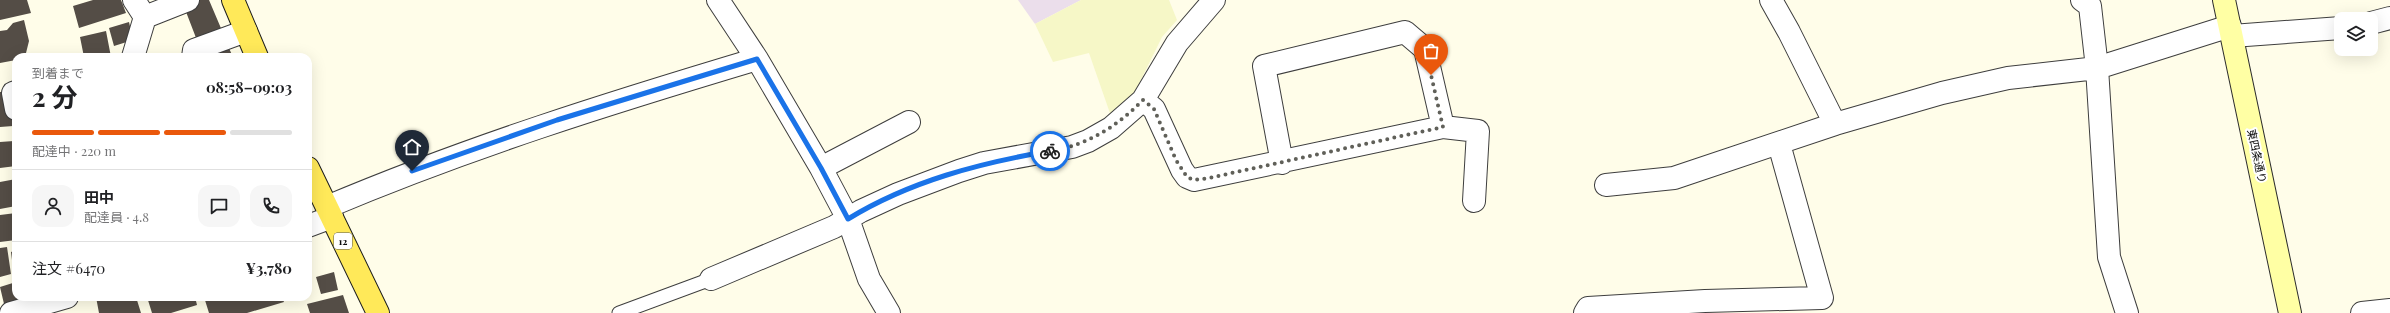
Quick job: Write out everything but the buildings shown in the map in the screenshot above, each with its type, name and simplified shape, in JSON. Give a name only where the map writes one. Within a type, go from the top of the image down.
[{"type":"main road","points":[[233,0],[255,53]]},
{"type":"main road","name":"12","points":[[312,176],[378,313]]},
{"type":"street","points":[[134,53],[140,8],[188,0]]},
{"type":"street","points":[[718,0],[757,59],[821,168],[848,219],[869,279],[889,313]]},
{"type":"street","points":[[711,279],[834,227],[898,194],[959,171],[984,163],[1072,147],[1088,141],[1117,123],[1143,100],[1177,43],[1214,0]]},
{"type":"street","points":[[1770,0],[1789,32],[1835,124]]},
{"type":"street","points":[[2082,0],[2090,6],[2097,68],[2109,257],[2127,313]]},
{"type":"street","name":"東四条通り","points":[[2224,0],[2290,313]]},
{"type":"street","points":[[2378,21],[2390,18]]},
{"type":"street","points":[[1606,186],[1674,178],[1835,124],[1942,93],[2008,78],[2097,68],[2231,31],[2334,28]]},
{"type":"street","points":[[193,53],[194,50],[246,32]]},
{"type":"street","points":[[1282,163],[1264,66],[1405,32],[1425,49],[1443,127]]},
{"type":"street","points":[[312,223],[330,212],[412,171],[491,142],[641,93],[757,59]]},
{"type":"street","points":[[1143,100],[1154,109],[1176,160],[1187,177],[1194,180],[1282,163],[1443,127],[1478,131],[1474,201]]},
{"type":"street","points":[[821,168],[909,122]]},
{"type":"street","points":[[1585,313],[1588,308],[1708,307],[1822,298],[1778,144]]},
{"type":"street","points":[[11,313],[46,301]]},
{"type":"street","points":[[2362,313],[2390,310]]},
{"type":"lane","points":[[619,313],[711,279]]},
{"type":"shaded area","points":[[1018,0],[1081,0],[1035,24]]},
{"type":"green space","points":[[1081,0],[1169,0],[1177,20],[1162,37],[1133,96],[1112,119],[1089,53],[1053,62],[1035,24]]},
{"type":"way so far","points":[[1050,151],[1072,147],[1088,141],[1111,128],[1129,114],[1143,100],[1154,109],[1176,160],[1187,177],[1194,180],[1209,178],[1443,127],[1431,75]]},
{"type":"route","points":[[412,171],[557,120],[641,93],[757,59],[821,168],[848,219],[861,211],[898,194],[959,171],[984,163],[1050,151]]}]
